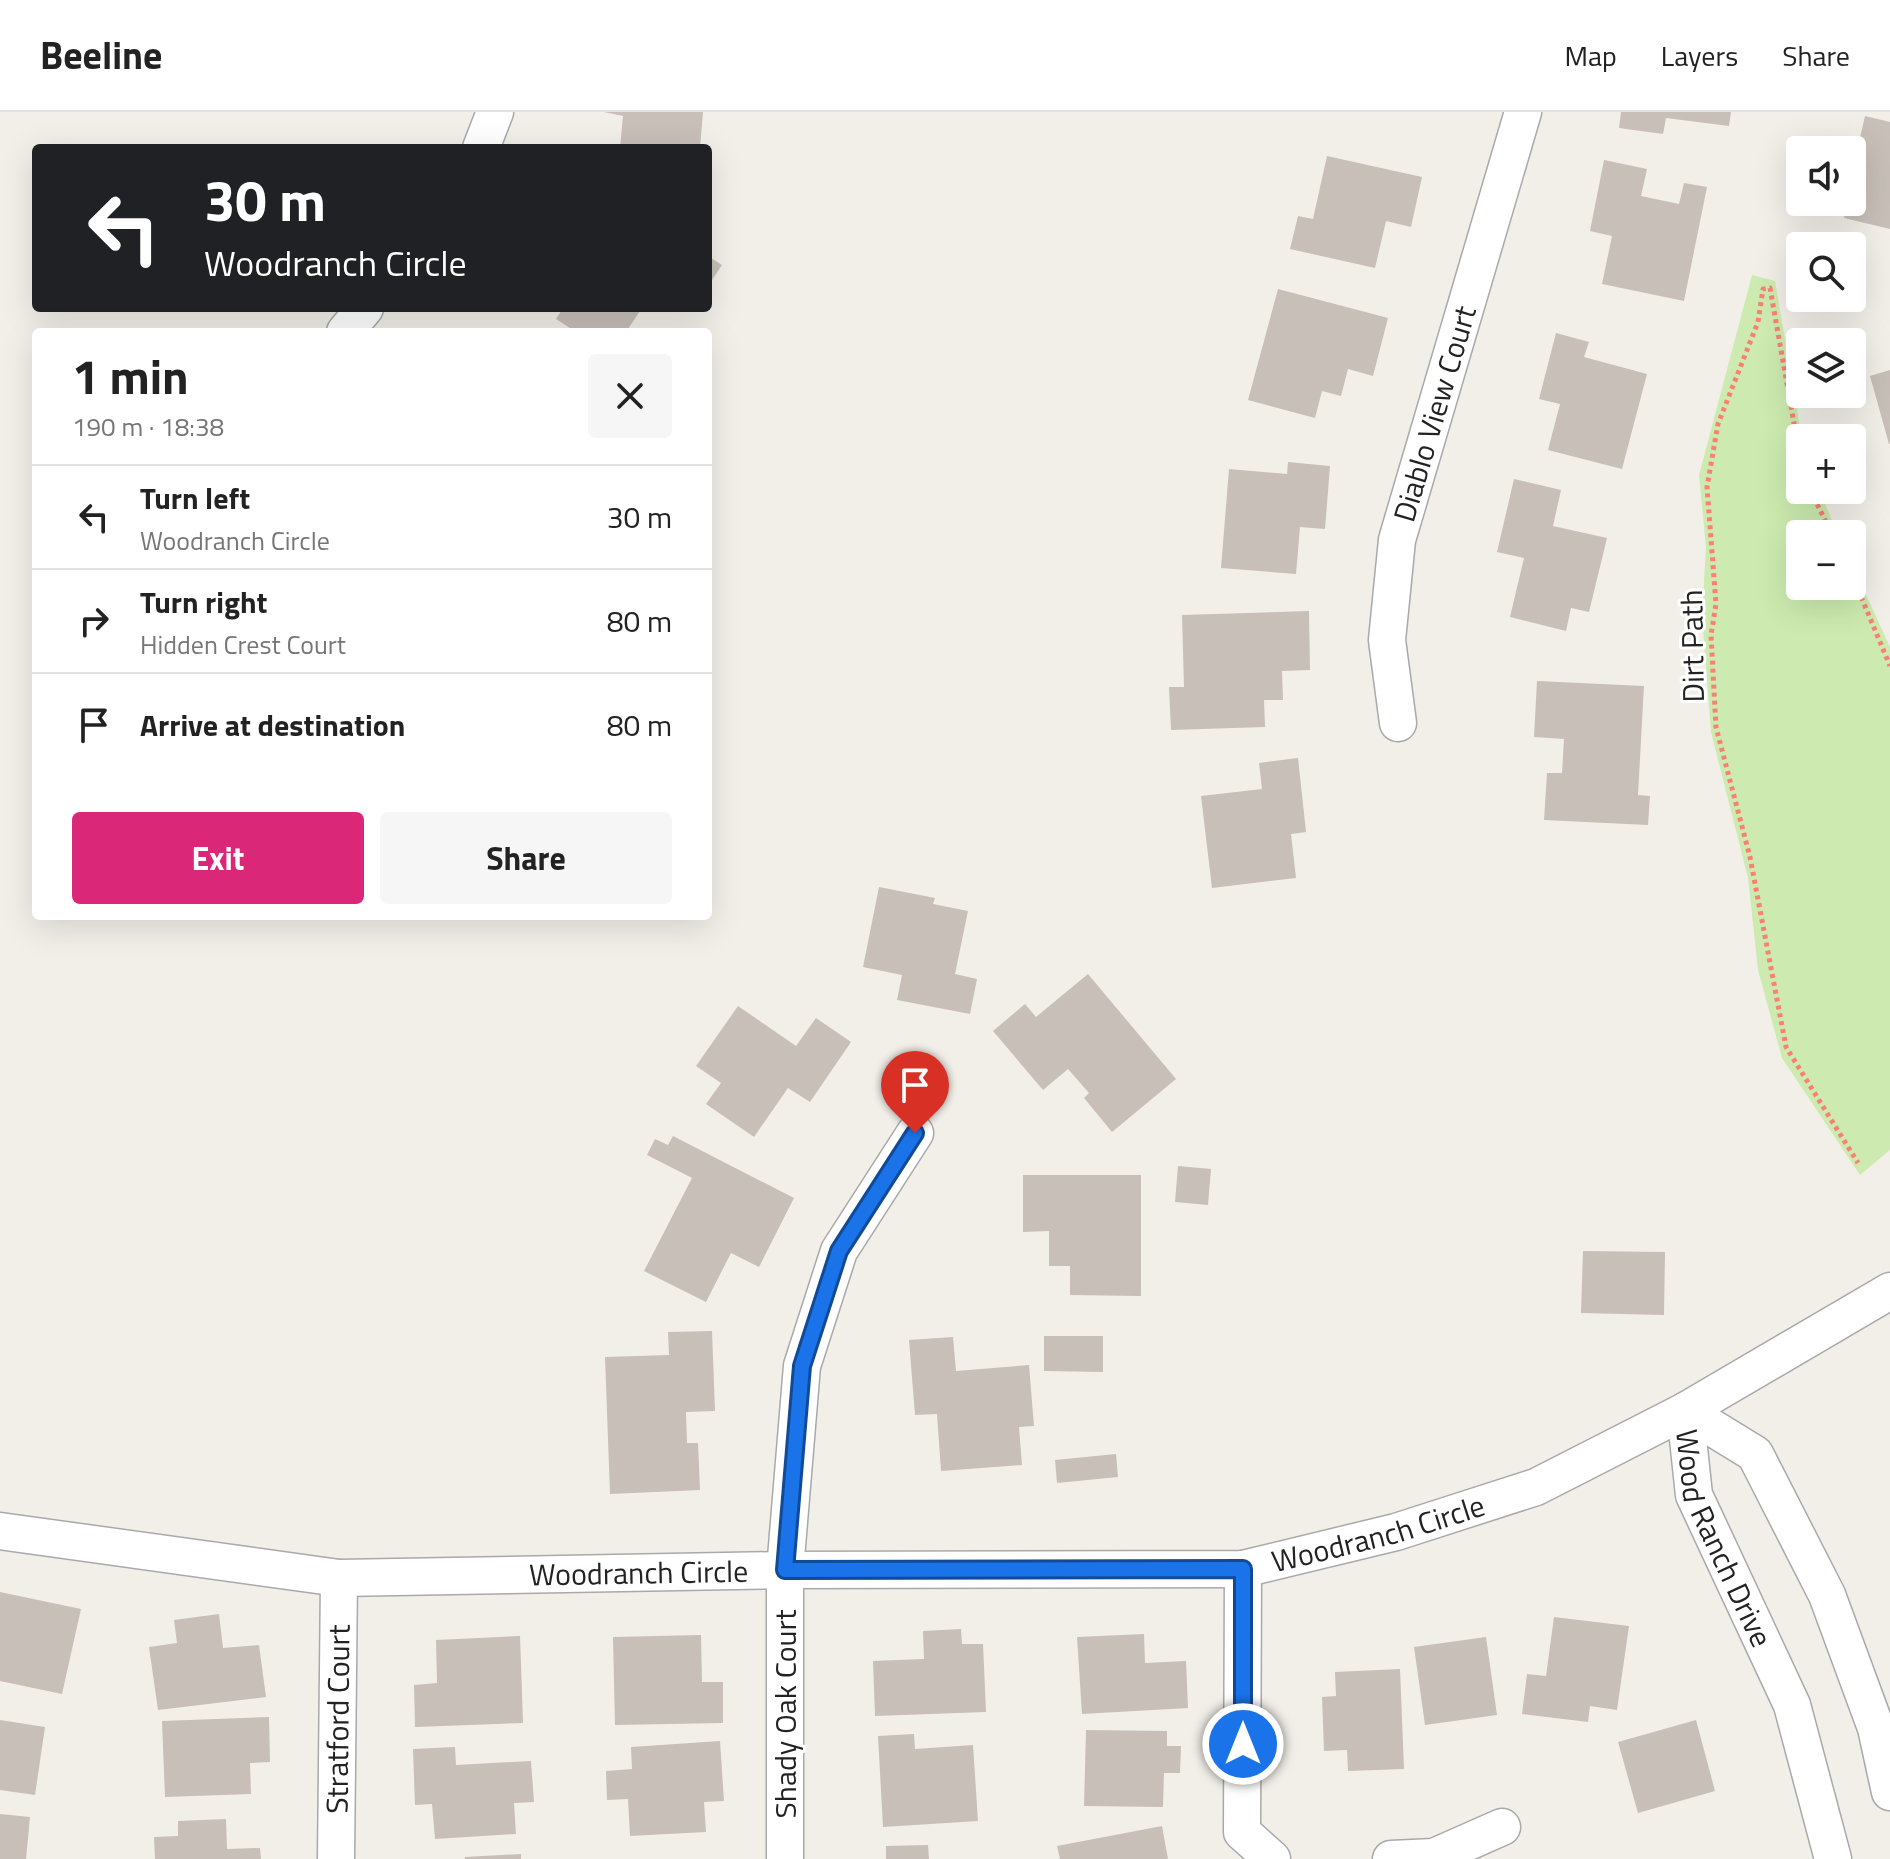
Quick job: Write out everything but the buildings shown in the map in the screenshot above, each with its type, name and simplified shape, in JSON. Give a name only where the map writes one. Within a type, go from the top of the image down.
[{"type":"street","points":[[483,144],[495,112]]},
{"type":"street","name":"Diablo View Court","points":[[1398,723],[1387,640],[1397,540],[1523,112]]},
{"type":"street","points":[[348,328],[362,312]]},
{"type":"street","name":"Shady Oak Court","points":[[785,1859],[785,1570],[802,1366],[839,1251],[915,1133]]},
{"type":"street","name":"Woodranch Circle","points":[[0,1531],[339,1578],[785,1570],[1243,1569],[1396,1532],[1536,1487],[1685,1411],[1890,1291]]},
{"type":"street","name":"Wood Ranch Drive","points":[[1685,1411],[1755,1454],[1827,1595],[1876,1728],[1890,1792]]},
{"type":"street","name":"Wood Ranch Drive","points":[[1685,1411],[1694,1495],[1792,1705],[1833,1859]]},
{"type":"street","points":[[1243,1569],[1242,1832],[1272,1859]]},
{"type":"street","name":"Stratford Court","points":[[336,1859],[339,1578]]},
{"type":"street","points":[[1391,1859],[1434,1857],[1502,1827]]},
{"type":"path","name":"Dirt Path","points":[[1794,424],[1770,288],[1763,289],[1758,322],[1718,424],[1707,487],[1716,604],[1711,635],[1716,727],[1750,857],[1786,1047],[1858,1163]]},
{"type":"path","points":[[1862,600],[1890,666]]},
{"type":"green space","points":[[1752,275],[1775,281],[1786,345],[1786,408],[1797,408],[1800,424],[1786,424],[1786,504],[1825,504],[1832,520],[1786,520],[1786,600],[1866,600],[1866,595],[1890,647],[1890,1150],[1860,1175],[1782,1058],[1758,970],[1748,878],[1711,732],[1702,616],[1706,547],[1699,475]]},
{"type":"route","points":[[915,1133],[839,1251],[802,1366],[785,1570],[1243,1569],[1243,1744]]}]
